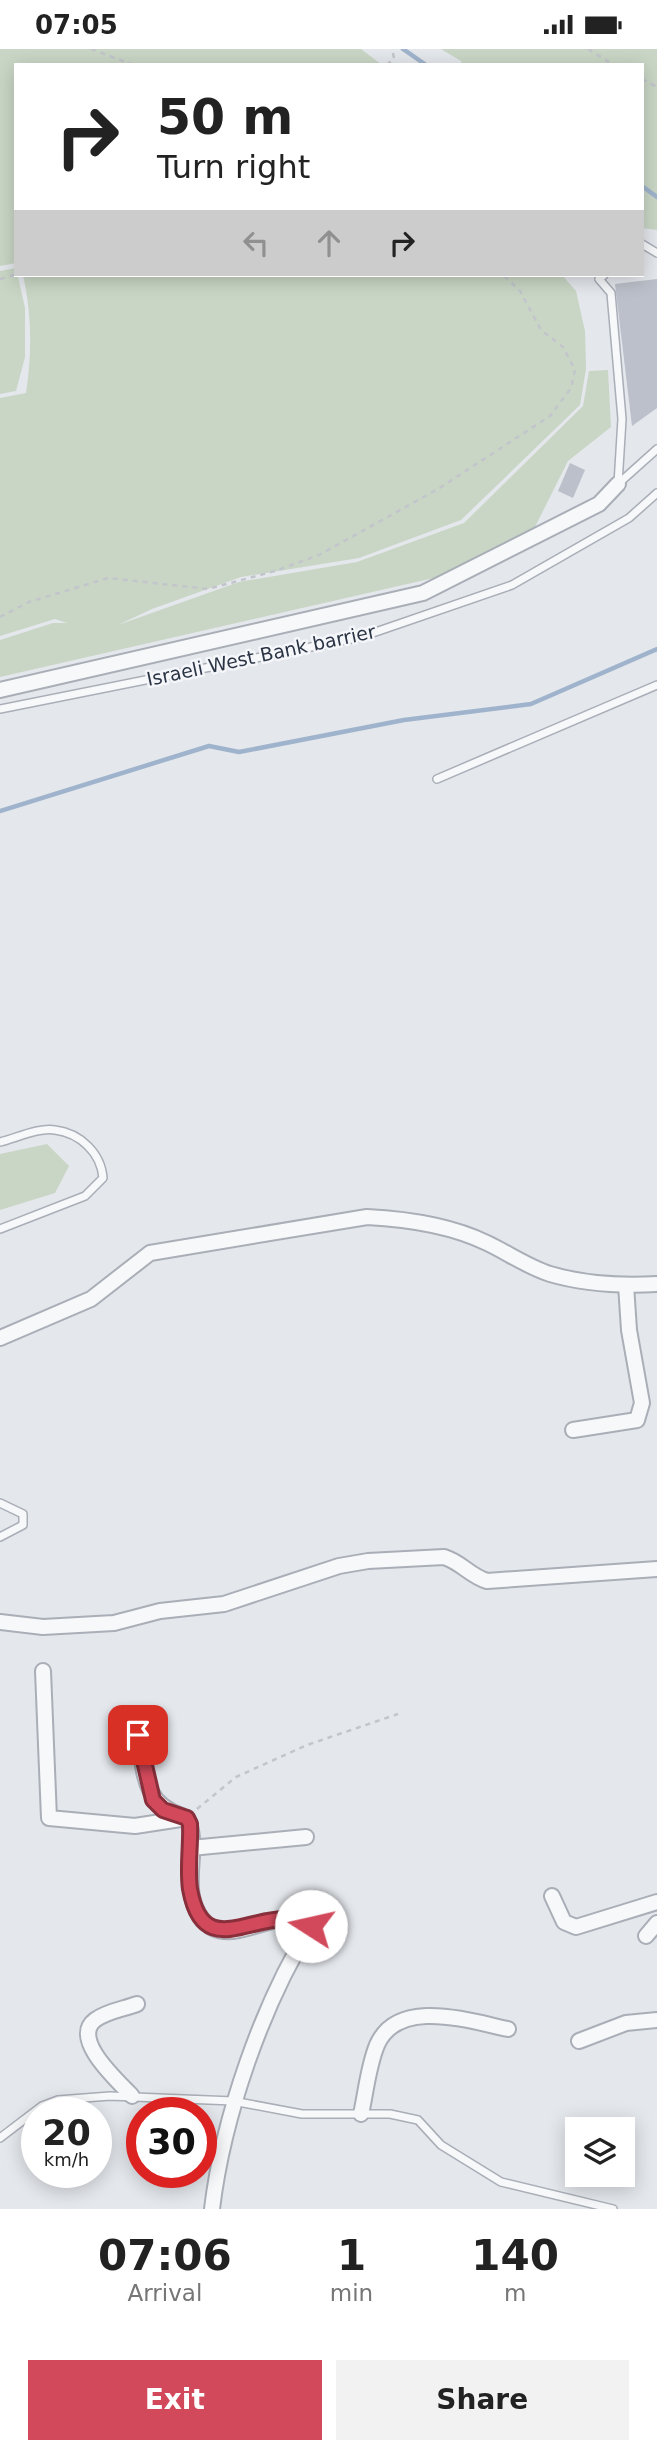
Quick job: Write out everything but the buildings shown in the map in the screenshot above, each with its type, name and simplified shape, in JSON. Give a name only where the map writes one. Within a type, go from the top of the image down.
[{"type":"street","points":[[0,690],[423,593],[599,504],[618,484]]},
{"type":"street","points":[[0,1338],[91,1299],[150,1253],[367,1217],[391,1218],[448,1229],[485,1241],[548,1273],[626,1285],[657,1284]]},
{"type":"street","points":[[573,1430],[637,1420],[642,1403],[629,1330],[626,1285]]},
{"type":"street","points":[[0,1622],[43,1627],[114,1623],[160,1611],[224,1604],[339,1566],[368,1561],[444,1557],[456,1561],[474,1577],[487,1581],[657,1569]]},
{"type":"street","points":[[43,1671],[49,1818],[135,1826],[187,1818]]},
{"type":"street","points":[[138,1735],[153,1800],[163,1810],[187,1818]]},
{"type":"street","points":[[187,1818],[191,1847],[189,1870],[192,1896],[202,1919],[210,1927],[240,1930],[283,1919],[311,1926],[282,1982],[233,2101],[217,2163],[212,2209]]},
{"type":"street","points":[[191,1847],[306,1837]]},
{"type":"street","points":[[552,1896],[564,1922],[576,1927],[657,1902]]},
{"type":"street","points":[[646,1936],[657,1923]]},
{"type":"street","points":[[132,2096],[99,2060],[88,2033],[96,2019],[137,2004]]},
{"type":"street","points":[[361,2114],[378,2044],[387,2029],[398,2021],[447,2017],[508,2029]]},
{"type":"street","points":[[579,2041],[625,2023],[657,2020]]},
{"type":"lane","points":[[602,277],[599,279],[611,293],[622,419],[618,484]]},
{"type":"lane","points":[[618,484],[657,449]]},
{"type":"lane","name":"Israeli West Bank barrier","points":[[0,709],[361,637],[512,585],[629,518],[657,493]]},
{"type":"lane","points":[[437,779],[657,685]]},
{"type":"lane","points":[[0,1142],[54,1129],[86,1141],[102,1167],[103,1178],[85,1196],[0,1229]]},
{"type":"lane","points":[[0,1503],[23,1514],[23,1525],[0,1537]]},
{"type":"lane","points":[[0,2138],[42,2106],[74,2098],[132,2096],[233,2101],[302,2114],[390,2114],[418,2120],[441,2145],[501,2182],[613,2209]]},
{"type":"path","points":[[91,49],[129,63]]},
{"type":"path","points":[[588,49],[611,63]]},
{"type":"path","points":[[0,279],[14,275]]},
{"type":"path","points":[[0,617],[29,602],[108,578],[208,589],[275,571],[319,555],[438,489],[550,416],[571,388],[575,370],[564,347],[541,330],[520,291],[505,277]]},
{"type":"path","points":[[187,1818],[236,1777],[307,1745],[398,1714]]},
{"type":"green space","points":[[0,49],[361,49],[379,63],[14,63],[14,263],[0,266]]},
{"type":"green space","points":[[441,49],[657,49],[657,230],[644,228],[644,63],[461,61]]},
{"type":"green space","points":[[14,268],[14,277],[18,277],[25,308],[25,357],[16,391],[0,394],[0,271]]},
{"type":"green space","points":[[23,277],[564,277],[576,291],[585,331],[586,369],[580,405],[461,520],[359,558],[241,577],[152,609],[118,625],[239,582],[357,562],[464,523],[583,406],[589,371],[608,370],[611,427],[568,461],[535,527],[438,577],[0,677],[0,640],[53,623],[67,623],[55,619],[0,636],[0,398],[26,393],[30,334]]},
{"type":"green space","points":[[47,1144],[69,1166],[55,1193],[0,1210],[0,1154]]},
{"type":"waterway","points":[[403,49],[423,63]]},
{"type":"waterway","points":[[644,187],[657,197]]},
{"type":"waterway","points":[[0,811],[209,746],[239,752],[404,720],[531,704],[657,649]]},
{"type":"route","points":[[138,1735],[153,1800],[163,1810],[187,1818],[190,1824],[190,1888],[194,1905],[202,1919],[210,1927],[220,1930],[240,1930],[283,1919],[311,1926]]}]
